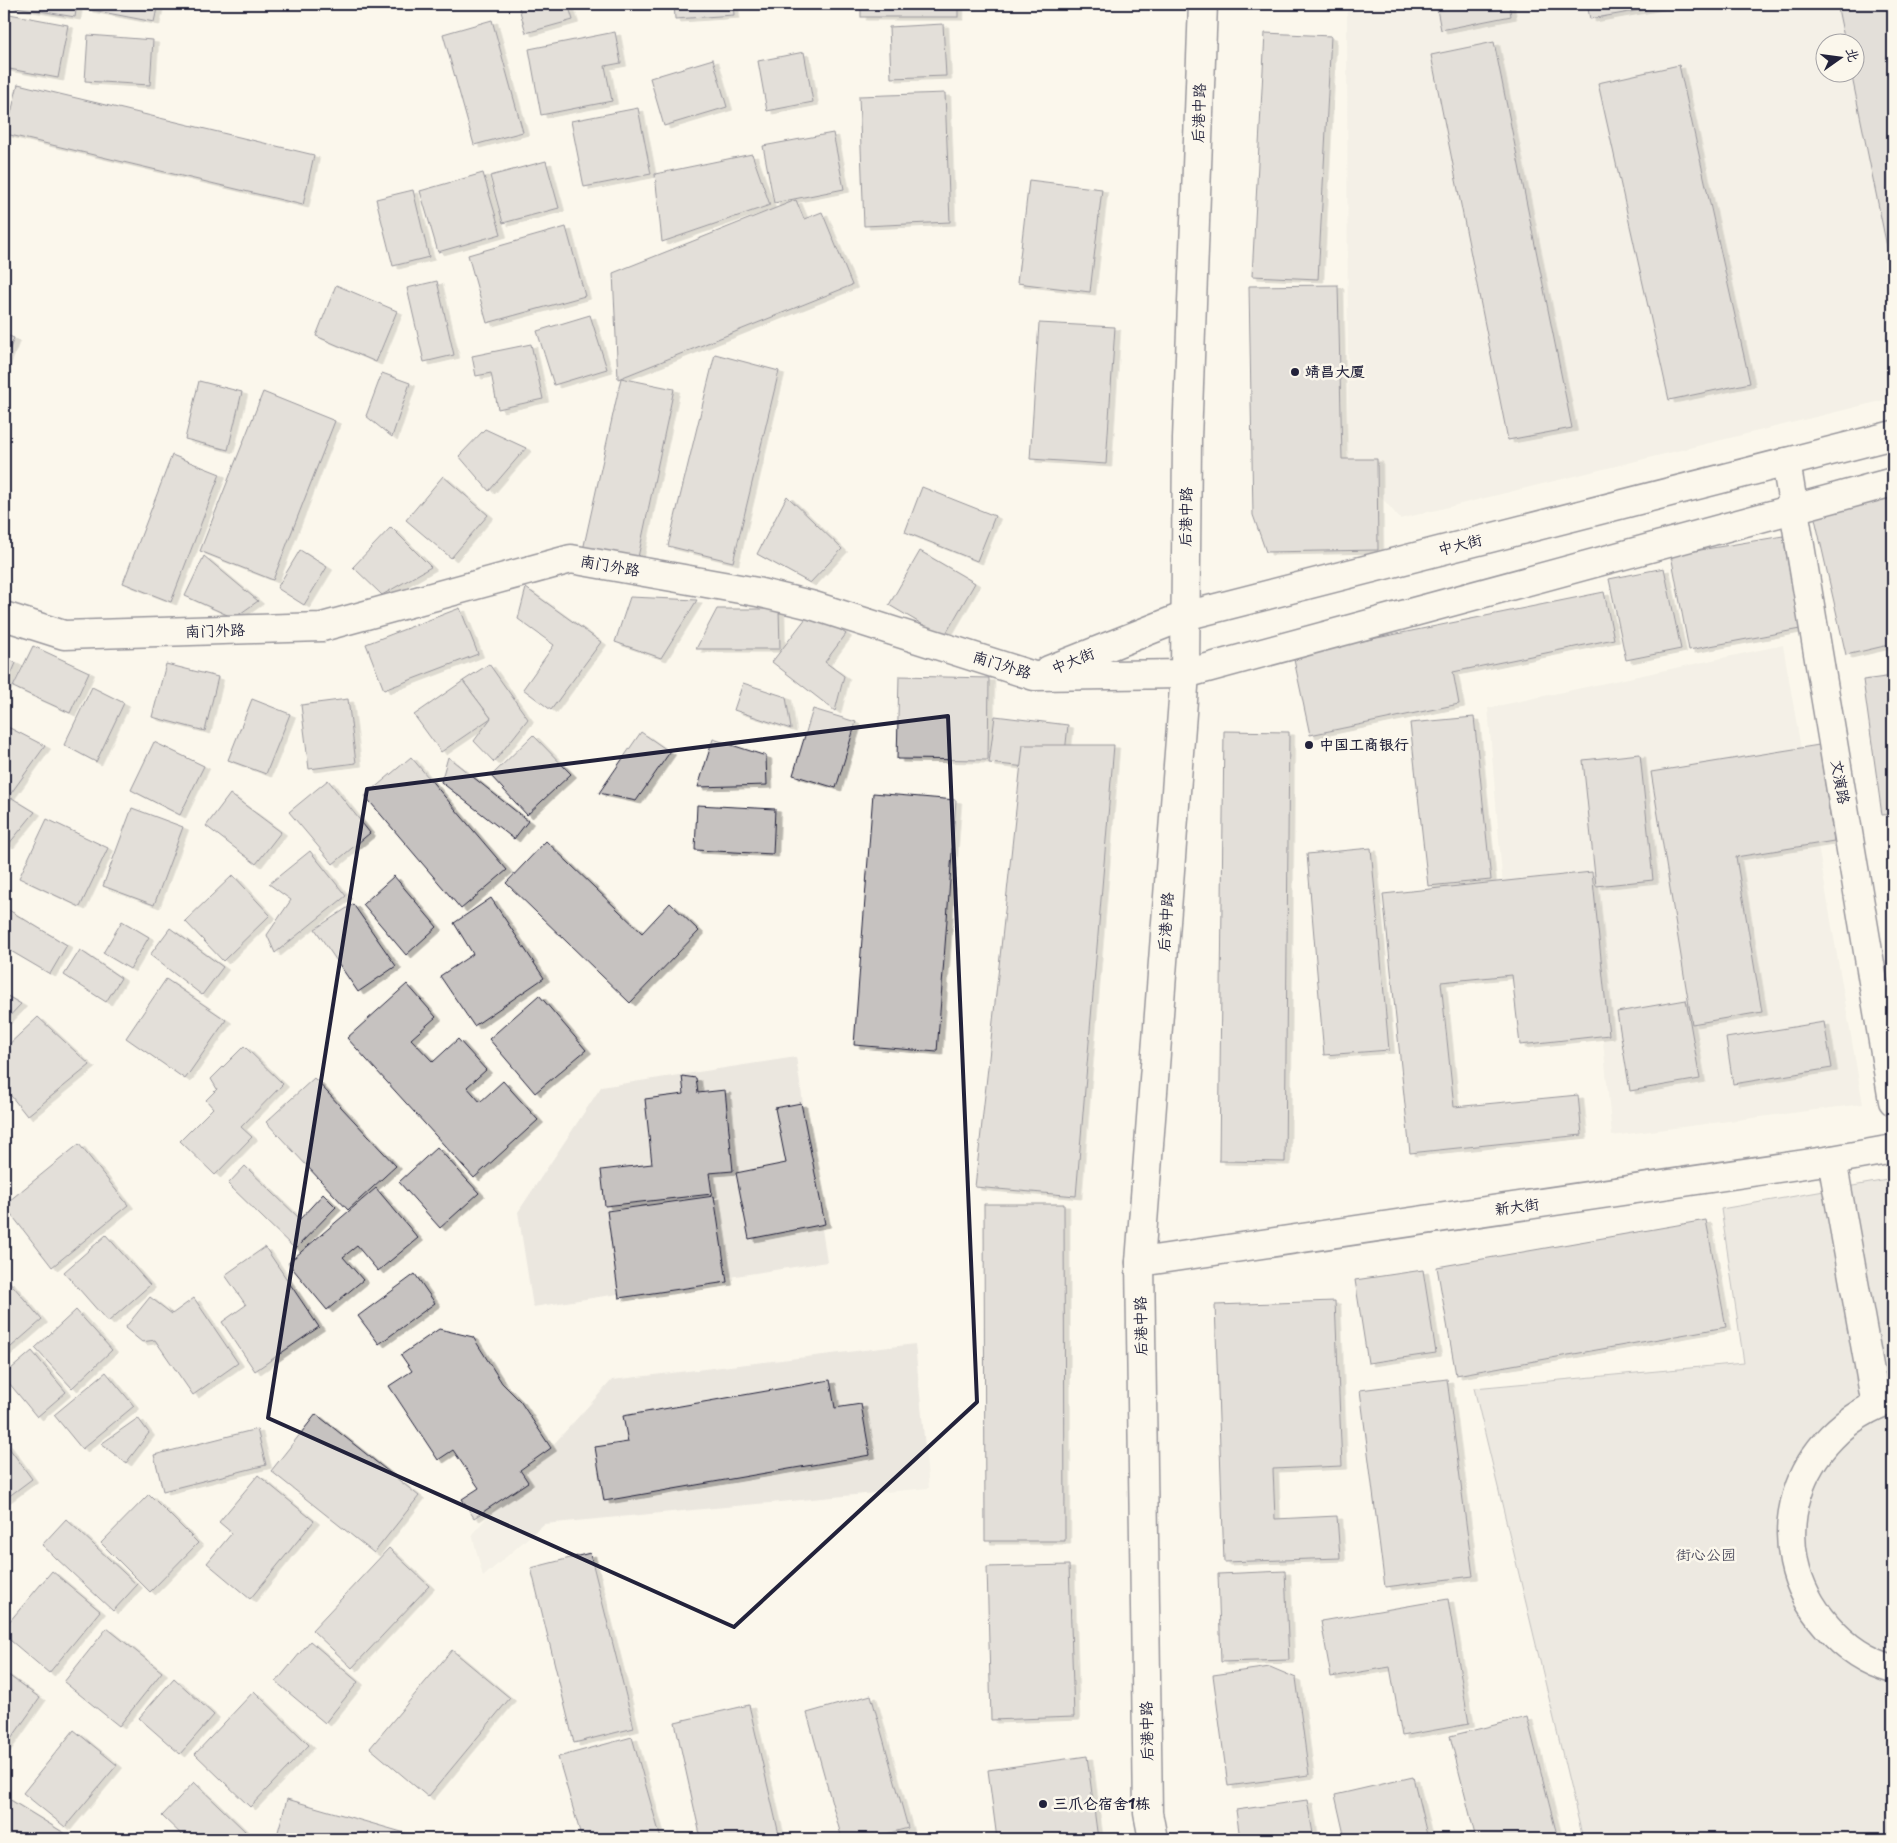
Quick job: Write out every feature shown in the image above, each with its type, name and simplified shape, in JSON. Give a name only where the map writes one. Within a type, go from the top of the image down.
[{"type":"main road","name":"后港中路","points":[[1153,1839],[1148,1813],[1140,1262],[1185,674],[1187,439],[1203,4]]},
{"type":"main road","name":"中大街","points":[[1034,676],[1184,616],[1893,435]]},
{"type":"main road","name":"文演路","points":[[1786,462],[1893,1101]]},
{"type":"main road","points":[[1185,674],[1893,482]]},
{"type":"main road","name":"南门外路","points":[[4,616],[64,636],[322,627],[571,559],[757,592],[811,605],[1034,676],[1185,674]]},
{"type":"main road","name":"新大街","points":[[1140,1262],[1832,1160],[1893,1149]]},
{"type":"main road","points":[[1832,1160],[1884,1402],[1852,1418],[1832,1435],[1814,1456],[1801,1481],[1794,1509],[1792,1536],[1795,1564],[1817,1616],[1836,1636],[1858,1654],[1893,1669]]},
{"type":"highlighted area","points":[[948,716],[977,1402],[734,1627],[268,1418],[367,789]]},
{"type":"shaded area","points":[[1347,4],[1893,4],[1893,398],[1400,519],[1348,458]]},
{"type":"shaded area","points":[[1783,645],[1863,1104],[1612,1136],[1588,885],[1503,888],[1488,708]]},
{"type":"shaded area","points":[[796,1057],[827,1262],[533,1307],[518,1212],[601,1087]]},
{"type":"shaded area","points":[[915,1344],[929,1488],[544,1524],[483,1577],[472,1534],[612,1380]]},
{"type":"green space","name":"街心公园","points":[[1893,1179],[1893,1839],[1583,1839],[1474,1388],[1744,1363],[1721,1209]]},
{"type":"building","points":[[11,4],[77,4],[75,17],[10,6]]},
{"type":"building","points":[[88,4],[158,4],[154,22],[87,9]]},
{"type":"building","points":[[518,4],[568,4],[573,20],[526,33]]},
{"type":"building","points":[[674,4],[733,4],[734,15],[675,19]]},
{"type":"building","points":[[861,4],[958,4],[958,17],[861,17]]},
{"type":"building","points":[[1436,4],[1509,4],[1511,16],[1441,30]]},
{"type":"building","points":[[1587,4],[1669,4],[1669,5],[1590,19]]},
{"type":"building","points":[[1837,4],[1893,4],[1893,276],[1853,82],[1864,82],[1864,32],[1843,32]]},
{"type":"building","points":[[4,13],[68,25],[58,78],[4,68]]},
{"type":"building","points":[[492,20],[523,132],[474,145],[443,34]]},
{"type":"building","points":[[943,24],[946,76],[891,78],[889,27]]},
{"type":"building","points":[[615,32],[621,63],[605,66],[612,101],[541,115],[529,49]]},
{"type":"building","points":[[1265,33],[1331,36],[1318,279],[1252,276]]},
{"type":"building","points":[[88,35],[153,40],[150,85],[85,81]]},
{"type":"building","points":[[1494,42],[1572,428],[1508,440],[1431,55]]},
{"type":"building","points":[[804,52],[813,102],[767,111],[758,61]]},
{"type":"building","points":[[713,59],[727,107],[664,126],[650,78]]},
{"type":"building","points":[[1679,65],[1750,383],[1669,400],[1598,83]]},
{"type":"building","points":[[18,84],[314,155],[303,205],[6,134]]},
{"type":"building","points":[[945,93],[950,222],[864,226],[859,96]]},
{"type":"building","points":[[638,108],[651,174],[584,187],[571,121]]},
{"type":"building","points":[[833,133],[844,189],[774,203],[763,146]]},
{"type":"building","points":[[752,154],[770,205],[662,242],[655,174]]},
{"type":"building","points":[[546,161],[559,208],[503,223],[490,176]]},
{"type":"building","points":[[483,173],[501,234],[438,252],[420,191]]},
{"type":"building","points":[[1029,180],[1102,189],[1090,292],[1017,283]]},
{"type":"building","points":[[413,190],[429,257],[393,266],[376,199]]},
{"type":"building","points":[[796,200],[804,219],[822,212],[852,285],[618,379],[613,273]]},
{"type":"building","points":[[566,227],[585,296],[487,323],[468,255]]},
{"type":"building","points":[[437,281],[454,355],[424,362],[407,288]]},
{"type":"building","points":[[336,285],[397,311],[376,362],[316,336]]},
{"type":"building","name":"靖昌大厦","points":[[1338,285],[1342,459],[1377,459],[1378,550],[1266,552],[1253,515],[1249,286]]},
{"type":"building","points":[[590,315],[607,369],[554,385],[537,331]]},
{"type":"building","points":[[1039,323],[1115,327],[1106,464],[1030,459]]},
{"type":"building","points":[[4,334],[14,338],[4,364]]},
{"type":"building","points":[[531,344],[543,399],[498,409],[491,373],[476,376],[472,356]]},
{"type":"building","points":[[715,354],[779,371],[733,562],[668,546]]},
{"type":"building","points":[[382,373],[410,383],[392,437],[366,416]]},
{"type":"building","points":[[621,378],[674,389],[637,562],[583,550]]},
{"type":"building","points":[[199,381],[242,392],[228,450],[185,439]]},
{"type":"building","points":[[263,392],[335,421],[273,580],[200,551]]},
{"type":"building","points":[[485,429],[526,448],[489,491],[459,456]]},
{"type":"building","points":[[172,455],[220,474],[171,602],[123,583]]},
{"type":"building","points":[[443,476],[488,515],[451,558],[406,520]]},
{"type":"building","points":[[922,487],[995,516],[977,561],[905,532]]},
{"type":"building","points":[[787,496],[842,549],[810,583],[757,554]]},
{"type":"building","points":[[1893,497],[1893,644],[1846,655],[1814,514]]},
{"type":"building","points":[[391,527],[431,567],[382,595],[353,567]]},
{"type":"building","points":[[1783,536],[1800,629],[1689,650],[1671,555]]},
{"type":"building","points":[[300,550],[327,567],[304,605],[277,588]]},
{"type":"building","points":[[920,551],[975,583],[944,637],[889,605]]},
{"type":"building","points":[[204,556],[258,601],[234,618],[185,596]]},
{"type":"building","points":[[1664,568],[1681,649],[1626,660],[1609,579]]},
{"type":"building","points":[[526,588],[601,642],[551,710],[523,689],[554,645],[518,619]]},
{"type":"building","points":[[1604,592],[1614,639],[1453,672],[1459,704],[1310,735],[1293,655]]},
{"type":"building","points":[[630,597],[697,600],[661,658],[615,642]]},
{"type":"building","points":[[460,608],[478,654],[384,690],[366,644]]},
{"type":"building","points":[[717,609],[779,609],[780,649],[696,649]]},
{"type":"building","points":[[813,609],[846,634],[825,662],[844,676],[835,711],[772,662]]},
{"type":"building","points":[[33,646],[89,672],[70,713],[13,687]]},
{"type":"building","points":[[4,657],[16,663],[4,691]]},
{"type":"building","points":[[166,664],[218,677],[205,731],[152,717]]},
{"type":"building","points":[[489,664],[528,719],[494,762],[474,741],[491,718],[463,681]]},
{"type":"building","points":[[899,676],[989,678],[988,760],[897,759]]},
{"type":"building","points":[[1893,676],[1893,814],[1882,815],[1863,680]]},
{"type":"building","points":[[463,681],[491,718],[441,752],[414,715]]},
{"type":"building","points":[[743,683],[786,697],[791,729],[734,710]]},
{"type":"building","points":[[92,687],[124,703],[96,762],[64,745]]},
{"type":"building","points":[[252,699],[290,714],[266,774],[228,760]]},
{"type":"building","points":[[348,699],[356,763],[309,769],[301,705]]},
{"type":"building","points":[[813,709],[856,722],[836,788],[793,775]]},
{"type":"building","points":[[995,716],[1068,725],[1063,771],[989,763]]},
{"type":"building","points":[[1474,717],[1491,880],[1428,886],[1410,723]]},
{"type":"building","points":[[4,725],[45,746],[4,803]]},
{"type":"building","points":[[1224,731],[1289,732],[1285,1162],[1219,1161]]},
{"type":"building","points":[[641,732],[670,752],[636,801],[599,793]]},
{"type":"building","points":[[533,735],[571,774],[527,815],[491,776]]},
{"type":"building","points":[[713,739],[766,756],[767,785],[698,787]]},
{"type":"building","points":[[154,742],[204,766],[180,815],[131,790]]},
{"type":"building","points":[[1023,745],[1114,745],[1076,1196],[975,1187]]},
{"type":"building","points":[[1819,745],[1834,841],[1736,857],[1762,1012],[1692,1024],[1651,772]]},
{"type":"building","points":[[1640,754],[1653,880],[1596,886],[1583,760]]},
{"type":"building","points":[[411,757],[507,870],[461,909],[365,796]]},
{"type":"building","points":[[448,757],[528,821],[514,839],[441,782]]},
{"type":"building","points":[[328,780],[370,833],[333,864],[289,812]]},
{"type":"building","points":[[873,793],[956,800],[937,1052],[854,1045]]},
{"type":"building","points":[[230,794],[281,832],[256,864],[206,826]]},
{"type":"building","points":[[12,798],[35,812],[8,845],[4,843],[4,808]]},
{"type":"building","points":[[697,805],[775,809],[773,854],[695,850]]},
{"type":"building","points":[[132,808],[183,827],[154,905],[103,886]]},
{"type":"building","points":[[47,819],[108,848],[80,907],[19,878]]},
{"type":"building","points":[[546,841],[642,933],[670,903],[699,931],[630,1003],[506,883]]},
{"type":"building","points":[[1371,848],[1389,1050],[1324,1055],[1307,854]]},
{"type":"building","points":[[310,851],[346,896],[275,953],[267,935],[291,900],[269,884]]},
{"type":"building","points":[[1592,872],[1609,1035],[1520,1045],[1512,975],[1441,982],[1454,1107],[1578,1095],[1582,1135],[1410,1153],[1383,894]]},
{"type":"building","points":[[233,875],[270,915],[223,961],[185,921]]},
{"type":"building","points":[[394,876],[437,927],[406,955],[363,904]]},
{"type":"building","points":[[491,898],[544,978],[474,1026],[440,976],[473,954],[454,923]]},
{"type":"building","points":[[353,904],[396,966],[358,992],[315,929]]},
{"type":"building","points":[[7,909],[67,945],[50,974],[4,947],[4,914]]},
{"type":"building","points":[[122,921],[149,937],[130,969],[103,953]]},
{"type":"building","points":[[170,928],[223,967],[202,995],[150,955]]},
{"type":"building","points":[[80,950],[121,978],[106,1002],[64,975]]},
{"type":"building","points":[[166,979],[226,1020],[185,1079],[126,1038]]},
{"type":"building","points":[[407,984],[436,1017],[411,1039],[433,1062],[458,1039],[486,1070],[467,1087],[480,1102],[503,1081],[538,1120],[474,1178],[347,1038]]},
{"type":"building","points":[[4,994],[21,1004],[4,1022]]},
{"type":"building","points":[[539,995],[586,1050],[535,1093],[489,1039]]},
{"type":"building","points":[[1686,1000],[1700,1079],[1630,1091],[1617,1012]]},
{"type":"building","points":[[38,1017],[90,1065],[27,1116],[4,1087],[4,1049]]},
{"type":"building","points":[[1824,1022],[1832,1068],[1733,1084],[1726,1038]]},
{"type":"building","points":[[244,1046],[283,1084],[241,1127],[252,1137],[215,1175],[180,1141],[213,1108],[206,1100],[217,1089],[211,1079]]},
{"type":"building","points":[[682,1076],[696,1078],[698,1093],[725,1090],[733,1171],[709,1173],[712,1194],[605,1206],[601,1170],[652,1164],[645,1099],[684,1094]]},
{"type":"building","points":[[314,1078],[396,1166],[348,1210],[266,1122]]},
{"type":"building","points":[[801,1103],[825,1224],[749,1239],[736,1173],[786,1163],[775,1108]]},
{"type":"building","points":[[79,1144],[128,1205],[52,1267],[4,1205]]},
{"type":"building","points":[[437,1147],[479,1193],[440,1228],[399,1182]]},
{"type":"building","points":[[245,1166],[300,1219],[323,1194],[336,1207],[295,1249],[228,1184]]},
{"type":"building","points":[[376,1188],[418,1238],[378,1271],[357,1246],[343,1257],[363,1280],[327,1310],[288,1263]]},
{"type":"building","points":[[714,1196],[727,1282],[619,1298],[607,1211]]},
{"type":"building","points":[[984,1204],[1064,1204],[1065,1541],[985,1541]]},
{"type":"building","points":[[1706,1220],[1726,1327],[1456,1375],[1437,1267]]},
{"type":"building","points":[[106,1235],[150,1285],[108,1322],[64,1272]]},
{"type":"building","points":[[265,1247],[319,1327],[255,1371],[222,1322],[246,1305],[225,1275]]},
{"type":"building","points":[[1423,1270],[1436,1353],[1368,1363],[1355,1280]]},
{"type":"building","points":[[415,1274],[435,1303],[379,1344],[358,1316]]},
{"type":"building","points":[[8,1280],[42,1320],[4,1353],[4,1284]]},
{"type":"building","points":[[150,1297],[172,1314],[194,1298],[238,1363],[193,1395],[155,1340],[142,1342],[125,1328]]},
{"type":"building","points":[[1335,1301],[1342,1466],[1273,1469],[1275,1519],[1337,1516],[1340,1558],[1224,1562],[1215,1305]]},
{"type":"building","points":[[76,1310],[112,1350],[72,1388],[35,1348]]},
{"type":"building","points":[[439,1329],[473,1337],[502,1383],[520,1401],[551,1448],[520,1470],[528,1482],[474,1518],[462,1499],[479,1488],[453,1450],[438,1460],[389,1386],[412,1371],[401,1355]]},
{"type":"building","points":[[32,1351],[66,1392],[37,1417],[4,1377]]},
{"type":"building","points":[[106,1372],[134,1406],[82,1449],[54,1415]]},
{"type":"building","points":[[1447,1379],[1473,1576],[1385,1587],[1360,1390]]},
{"type":"building","points":[[830,1380],[835,1408],[861,1404],[870,1455],[604,1501],[595,1447],[628,1442],[623,1416]]},
{"type":"building","points":[[316,1414],[419,1496],[374,1553],[271,1471]]},
{"type":"building","points":[[138,1418],[149,1433],[126,1463],[101,1444]]},
{"type":"building","points":[[257,1429],[266,1465],[163,1491],[154,1455]]},
{"type":"building","points":[[4,1441],[32,1479],[4,1500]]},
{"type":"building","points":[[258,1475],[314,1521],[250,1599],[207,1563],[232,1533],[219,1522]]},
{"type":"building","points":[[149,1494],[198,1543],[150,1592],[101,1543]]},
{"type":"building","points":[[66,1519],[137,1585],[113,1611],[42,1545]]},
{"type":"building","points":[[389,1548],[429,1586],[352,1668],[312,1630]]},
{"type":"building","points":[[590,1553],[634,1728],[574,1743],[531,1568]]},
{"type":"building","points":[[1069,1565],[1074,1717],[991,1720],[987,1567]]},
{"type":"building","points":[[52,1571],[100,1611],[49,1673],[4,1635],[4,1628]]},
{"type":"building","points":[[1285,1571],[1289,1660],[1221,1662],[1218,1574]]},
{"type":"building","points":[[1448,1599],[1469,1724],[1402,1736],[1390,1667],[1331,1677],[1321,1621]]},
{"type":"building","points":[[107,1628],[162,1672],[119,1726],[64,1682]]},
{"type":"building","points":[[310,1641],[358,1682],[325,1723],[276,1682]]},
{"type":"building","points":[[452,1650],[510,1698],[428,1797],[370,1748]]},
{"type":"building","points":[[1270,1667],[1296,1678],[1309,1775],[1228,1786],[1213,1675]]},
{"type":"building","points":[[4,1672],[40,1698],[4,1749]]},
{"type":"building","points":[[174,1678],[214,1715],[180,1754],[139,1718]]},
{"type":"building","points":[[254,1691],[309,1745],[250,1807],[195,1754]]},
{"type":"building","points":[[871,1695],[908,1828],[867,1839],[842,1839],[807,1713]]},
{"type":"building","points":[[749,1705],[780,1839],[701,1839],[675,1722]]},
{"type":"building","points":[[1527,1717],[1558,1839],[1476,1839],[1450,1736]]},
{"type":"building","points":[[74,1730],[117,1765],[65,1827],[23,1793]]},
{"type":"building","points":[[632,1737],[661,1839],[582,1839],[558,1757]]},
{"type":"building","name":"三爪仑宿舍1栋","points":[[1087,1756],[1098,1839],[997,1839],[988,1770]]},
{"type":"building","points":[[1413,1777],[1428,1839],[1345,1839],[1335,1795]]},
{"type":"building","points":[[194,1782],[245,1831],[238,1839],[186,1839],[162,1816]]},
{"type":"building","points":[[4,1796],[69,1836],[67,1839],[4,1839]]},
{"type":"building","points":[[287,1799],[426,1839],[276,1839]]},
{"type":"building","points":[[1307,1800],[1314,1839],[1240,1839],[1236,1810]]},
{"type":"place","name":"靖昌大厦","points":[[1295,372]]},
{"type":"place","name":"中国工商银行","points":[[1309,745]]},
{"type":"place","name":"三爪仑宿舍1栋","points":[[1043,1804]]}]
